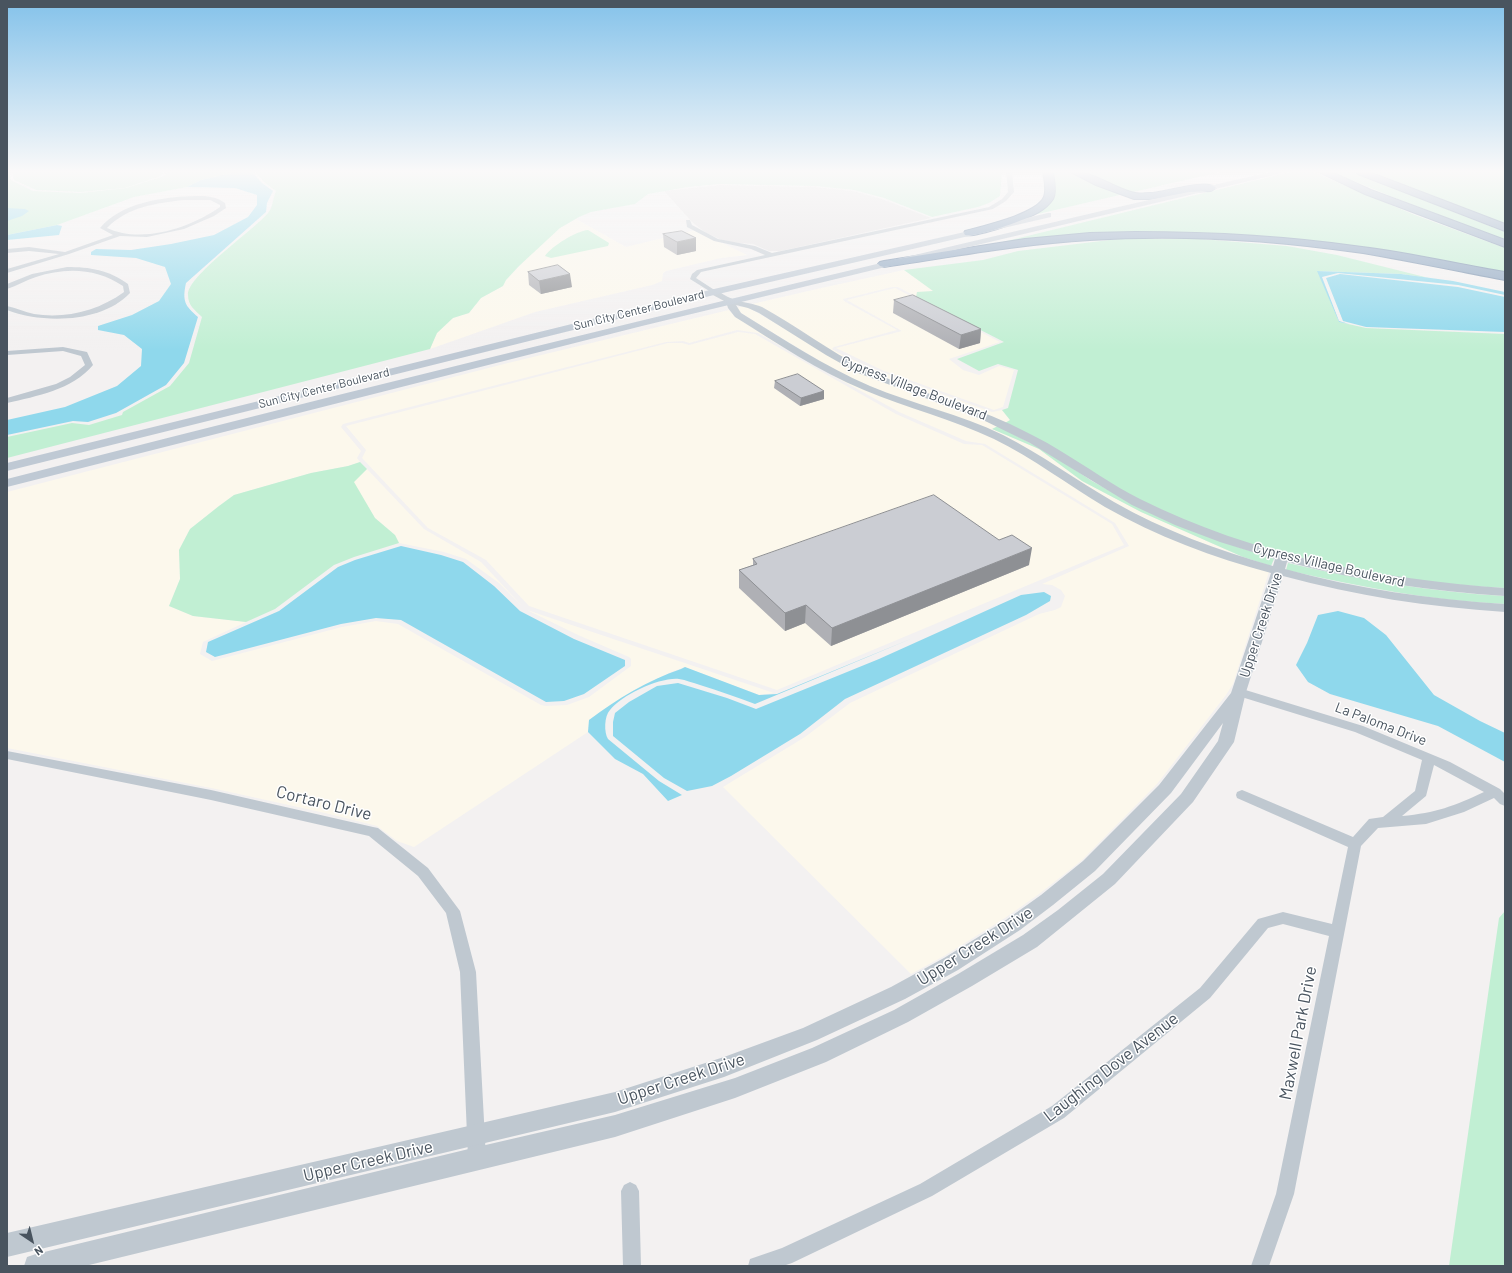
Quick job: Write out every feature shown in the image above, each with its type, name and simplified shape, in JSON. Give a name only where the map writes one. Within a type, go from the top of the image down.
[{"type":"highway","points":[[970,233],[975,231]]},
{"type":"highway","points":[[1473,231],[1505,244]]},
{"type":"highway","points":[[884,264],[1045,240],[1154,235],[1209,236],[1306,243],[1406,256],[1505,276]]},
{"type":"main road","name":"Sun City Center Boulevard","points":[[7,467],[714,292],[977,231]]},
{"type":"main road","name":"Sun City Center Boulevard","points":[[7,482],[457,368],[730,301],[1024,231]]},
{"type":"main road","points":[[457,368],[467,358],[577,331],[604,319]]},
{"type":"street","points":[[107,231],[118,235],[143,235],[165,231]]},
{"type":"street","points":[[699,231],[716,240],[753,247],[770,255]]},
{"type":"street","points":[[730,301],[693,279],[694,275],[699,271],[881,231]]},
{"type":"street","points":[[7,271],[67,253],[118,235]]},
{"type":"street","points":[[7,251],[29,249],[67,253]]},
{"type":"street","points":[[23,266],[34,275]]},
{"type":"street","points":[[7,287],[15,282],[34,275],[69,270],[100,272],[120,279],[126,285],[127,293],[109,306],[88,312],[64,316],[27,316],[7,308]]},
{"type":"street","name":"Cypress Village Boulevard","points":[[1505,592],[1468,590],[1344,573],[1282,558],[1231,542],[1170,518],[1134,500],[1096,480],[1055,453],[1025,436],[988,418],[870,375],[823,349],[752,306],[730,301],[732,308],[738,315],[824,368],[884,395],[958,420],[995,436],[1021,449],[1095,497],[1152,526],[1182,539],[1278,571],[1359,590],[1404,598],[1480,607],[1505,608]]},
{"type":"street","points":[[7,353],[63,349],[84,354],[89,365],[73,379],[59,386],[7,401]]},
{"type":"street","name":"Upper Creek Drive","points":[[36,1266],[477,1158],[615,1126],[735,1088],[819,1055],[901,1016],[965,980],[1030,941],[1109,879],[1187,798],[1226,742],[1239,692],[1282,558]]},
{"type":"street","name":"Upper Creek Drive","points":[[7,1245],[615,1102],[724,1067],[810,1034],[898,993],[951,964],[1013,925],[1089,866],[1165,789],[1239,692]]},
{"type":"street","name":"La Paloma Drive","points":[[1239,692],[1359,729],[1446,765],[1495,792],[1505,801]]},
{"type":"street","name":"Cortaro Drive","points":[[7,755],[211,795],[371,832],[423,872],[453,911],[468,972],[477,1158]]},
{"type":"street","points":[[1386,822],[1421,793],[1429,758]]},
{"type":"street","points":[[1242,795],[1355,844],[1374,823],[1426,819],[1459,809],[1495,792]]},
{"type":"street","name":"Maxwell Park Drive","points":[[1260,1266],[1284,1194],[1355,844]]},
{"type":"street","name":"Laughing Dove Avenue","points":[[757,1266],[785,1256],[926,1190],[1058,1112],[1205,993],[1263,923],[1283,918],[1338,932]]},
{"type":"street","points":[[630,1191],[632,1266]]},
{"type":"shaded area","points":[[556,231],[598,231],[626,247],[690,231],[699,231],[747,255],[721,258],[666,271],[663,273],[662,281],[652,285],[535,312],[430,349],[437,333],[453,318],[469,313],[481,298],[503,286],[506,280],[545,240]]},
{"type":"shaded area","points":[[704,231],[870,231],[781,251],[769,251],[753,244],[726,242]]},
{"type":"shaded area","points":[[904,270],[934,291],[917,293],[917,297],[898,287],[892,287],[843,299],[844,301],[897,330],[834,347],[832,349],[844,356],[882,372],[992,412],[1002,410],[1010,420],[1005,423],[874,373],[826,348],[752,304]]},
{"type":"shaded area","points":[[895,288],[1000,342],[949,359],[963,370],[979,375],[999,366],[1014,370],[1003,407],[994,410],[884,371],[836,348],[902,331],[847,300]]},
{"type":"shaded area","points":[[744,306],[867,376],[998,426],[992,429],[1039,449],[1082,481],[1141,512],[1243,557],[1185,537],[1149,521],[1099,495],[1048,461],[853,379],[828,366],[742,314],[737,308]]},
{"type":"shaded area","points":[[729,310],[734,316],[808,361],[758,333],[737,330],[689,343],[683,341],[666,342],[343,424],[341,427],[361,451],[357,458],[360,462],[348,466],[311,473],[234,495],[219,506],[190,529],[179,550],[180,579],[169,606],[193,616],[246,622],[203,642],[200,654],[212,661],[342,627],[376,621],[398,624],[541,705],[546,706],[567,705],[589,697],[631,666],[631,659],[629,657],[578,635],[527,610],[774,693],[759,695],[685,667],[671,672],[640,687],[606,708],[589,720],[588,732],[414,847],[397,841],[377,826],[325,813],[216,789],[7,748],[7,492],[508,363]]},
{"type":"shaded area","points":[[738,332],[755,334],[896,414],[964,444],[982,445],[1112,524],[1124,545],[777,690],[529,606],[486,560],[428,528],[362,458],[366,450],[346,426],[668,343],[682,343],[689,345]]},
{"type":"shaded area","points":[[832,375],[992,437],[1017,450],[1091,498],[1269,572],[1233,684],[1157,784],[1081,861],[1039,894],[1005,918],[944,956],[911,974],[723,787],[805,737],[850,703],[1039,614],[1061,607],[1065,596],[1061,590],[1052,585],[1042,584],[1129,546],[1115,523],[985,444],[966,441],[899,412]]},
{"type":"shaded area","points":[[367,469],[424,529],[481,562],[523,607],[499,583],[466,559],[444,552],[399,543],[395,535],[375,518],[353,482]]},
{"type":"green space","points":[[7,231],[25,231],[7,235]]},
{"type":"green space","points":[[248,231],[556,231],[519,266],[506,280],[503,286],[481,298],[469,313],[453,318],[437,333],[430,349],[7,458],[7,437],[72,423],[89,425],[122,415],[123,412],[170,386],[189,363],[202,317],[192,308],[189,302],[188,295],[190,287],[209,265]]},
{"type":"green space","points":[[590,231],[609,243],[608,246],[551,258],[545,256],[553,248],[577,233]]},
{"type":"green space","points":[[1046,231],[1460,231],[1505,248],[1505,275],[1340,246],[1155,234],[982,247]]},
{"type":"green space","points":[[1482,231],[1503,231],[1505,232],[1505,240]]},
{"type":"green space","points":[[1118,239],[1201,239],[1287,246],[1337,255],[1429,278],[1401,274],[1318,271],[1339,322],[1366,328],[1505,334],[1505,588],[1420,581],[1294,557],[1252,545],[1212,531],[1172,515],[1129,494],[1005,423],[1010,420],[1002,410],[1008,408],[1018,370],[998,364],[979,371],[957,359],[1004,342],[916,297],[917,292],[933,291],[904,270],[983,260],[1018,251]]},
{"type":"green space","points":[[998,426],[1051,454],[1092,481],[1130,502],[1229,544],[1274,559],[1271,566],[1243,557],[1141,512],[1082,481],[1039,449],[992,429]]},
{"type":"green space","points":[[360,462],[367,469],[354,482],[375,518],[395,535],[399,543],[334,565],[275,609],[246,622],[193,616],[169,606],[180,579],[179,550],[190,529],[219,506],[234,495],[311,473],[348,466]]},
{"type":"green space","points":[[1288,563],[1342,575],[1396,584],[1450,592],[1505,596],[1505,604],[1450,600],[1340,582],[1286,570]]},
{"type":"green space","points":[[1505,911],[1505,1266],[1449,1266],[1499,918]]},
{"type":"water","points":[[25,231],[60,231],[59,235],[7,240],[7,235]]},
{"type":"water","points":[[221,231],[244,231],[186,283],[184,294],[187,306],[198,317],[184,363],[166,385],[116,413],[88,422],[73,421],[7,435],[7,420],[65,407],[117,386],[141,366],[142,349],[124,335],[98,330],[98,326],[132,315],[159,301],[171,284],[165,267],[136,258],[91,255],[91,252],[96,249],[131,250],[171,244],[214,235]]},
{"type":"water","points":[[1317,271],[1401,274],[1453,281],[1505,292],[1505,295],[1458,285],[1338,273],[1322,277],[1339,321],[1349,324],[1339,322]]},
{"type":"water","points":[[1340,274],[1458,287],[1505,297],[1505,332],[1366,327],[1343,321],[1326,278]]},
{"type":"water","points":[[401,546],[441,555],[463,562],[494,586],[520,611],[574,639],[625,660],[625,666],[584,694],[564,701],[546,702],[401,620],[376,618],[341,624],[215,657],[206,652],[208,642],[279,611],[338,567],[355,560]]},
{"type":"water","points":[[1044,592],[1051,596],[1050,601],[1026,615],[845,699],[800,734],[712,786],[687,791],[664,778],[613,736],[613,722],[615,713],[629,702],[657,686],[678,683],[727,698],[756,709],[879,659],[1021,595]]},
{"type":"water","points":[[1338,611],[1364,618],[1386,635],[1434,695],[1480,721],[1505,733],[1505,762],[1438,726],[1330,694],[1308,682],[1296,665],[1307,643],[1318,615]]},
{"type":"water","points":[[913,638],[755,704],[735,696],[679,679],[662,681],[632,693],[616,704],[608,713],[605,724],[608,739],[659,781],[682,795],[668,801],[643,774],[615,759],[588,732],[589,720],[611,705],[645,684],[685,667],[759,695],[777,694]]},
{"type":"building","points":[[683,231],[696,238],[677,242],[663,234]]},
{"type":"building","points":[[558,265],[570,274],[539,281],[528,272]]},
{"type":"building","points":[[913,295],[981,329],[961,335],[894,300]]},
{"type":"building","points":[[798,374],[824,391],[801,398],[775,381]]},
{"type":"building","points":[[934,495],[999,540],[1012,535],[1032,548],[832,628],[806,605],[785,613],[739,570],[757,564],[753,559]]}]
